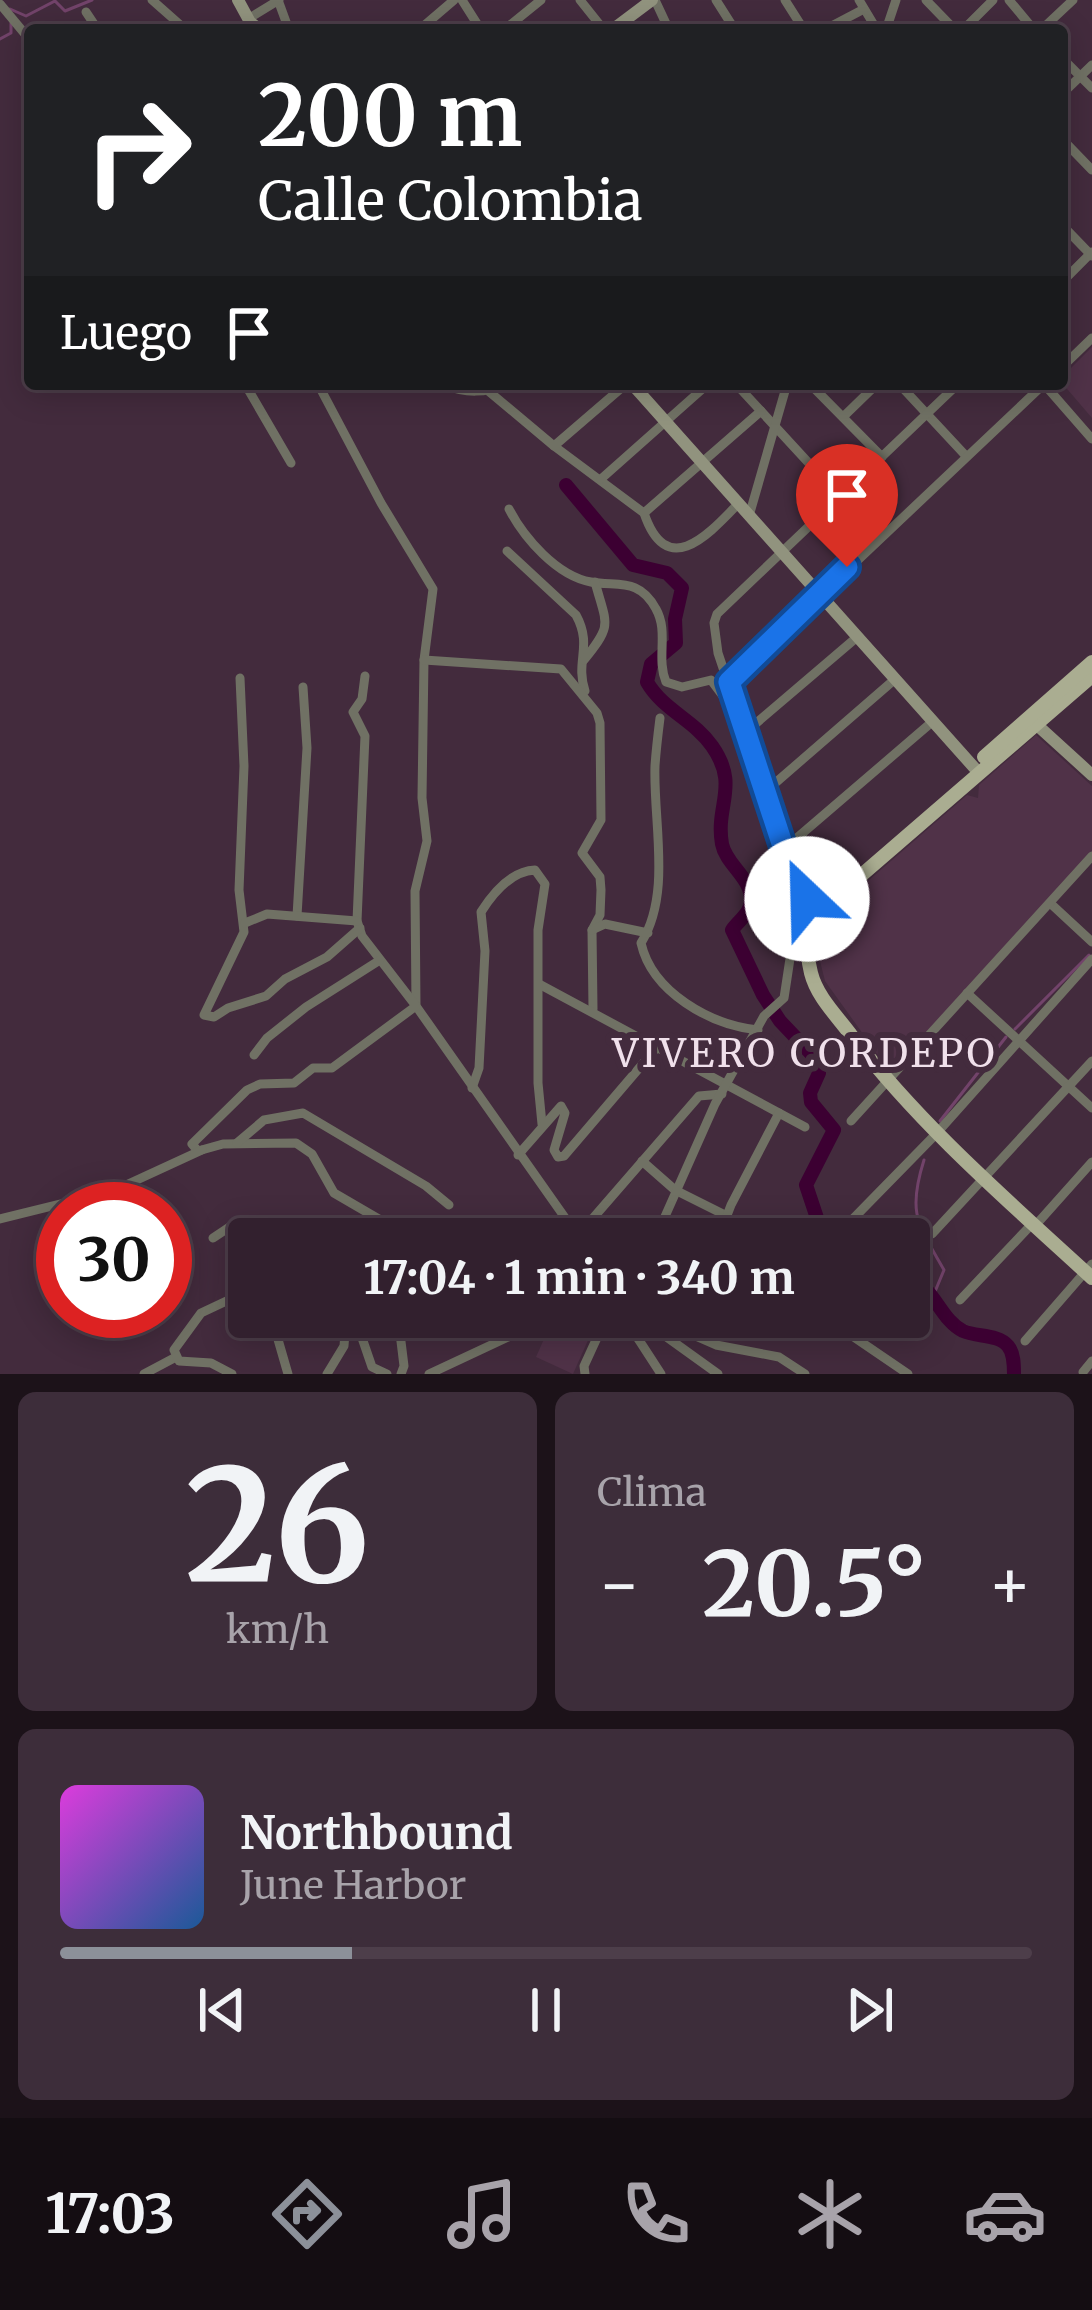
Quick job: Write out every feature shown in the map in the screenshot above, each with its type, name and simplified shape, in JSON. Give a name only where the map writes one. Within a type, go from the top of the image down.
[{"type":"main road","points":[[617,24],[654,0]]},
{"type":"main road","points":[[635,390],[976,770]]},
{"type":"main road","points":[[1090,1271],[983,1180],[888,1082],[814,982],[808,955],[812,931],[828,904],[1092,662]]},
{"type":"main road","points":[[976,770],[1092,676]]},
{"type":"main road","points":[[1037,724],[1092,775]]},
{"type":"street","points":[[152,0],[179,24]]},
{"type":"street","points":[[258,24],[279,0]]},
{"type":"street","points":[[427,24],[458,0],[476,24]]},
{"type":"street","points":[[511,24],[541,0]]},
{"type":"street","points":[[580,0],[602,24]]},
{"type":"street","points":[[926,0],[952,24]]},
{"type":"street","points":[[966,24],[993,0]]},
{"type":"street","points":[[1009,0],[1032,24]]},
{"type":"street","points":[[1045,24],[1072,0]]},
{"type":"street","points":[[0,4],[24,33]]},
{"type":"street","points":[[833,24],[861,5]]},
{"type":"street","points":[[86,12],[94,24]]},
{"type":"street","points":[[1068,64],[1092,88]]},
{"type":"street","points":[[1068,88],[1092,65]]},
{"type":"street","points":[[1068,145],[1092,170]]},
{"type":"street","points":[[1068,231],[1091,254],[1068,276]]},
{"type":"street","points":[[1068,361],[1092,338]]},
{"type":"street","points":[[248,390],[291,463]]},
{"type":"street","points":[[321,390],[433,589],[424,660],[422,798],[428,841],[415,891],[416,1006]]},
{"type":"street","points":[[486,390],[644,513],[661,542],[689,548],[699,544],[738,504]]},
{"type":"street","points":[[554,446],[622,390]]},
{"type":"street","points":[[601,479],[702,390]]},
{"type":"street","points":[[742,390],[840,497]]},
{"type":"street","points":[[748,516],[785,390]]},
{"type":"street","points":[[816,390],[882,457]]},
{"type":"street","points":[[843,417],[872,390]]},
{"type":"street","points":[[904,390],[966,455]]},
{"type":"street","points":[[828,904],[807,899],[797,889],[714,641],[717,614],[952,390]]},
{"type":"street","points":[[729,682],[1037,390]]},
{"type":"street","points":[[1049,390],[1092,439]]},
{"type":"street","points":[[644,513],[761,411]]},
{"type":"street","points":[[509,509],[525,537],[552,560],[595,582],[624,582],[654,605],[662,625],[666,682],[682,687],[715,681],[726,701],[739,709]]},
{"type":"street","points":[[507,551],[576,615],[586,640],[580,676],[589,702]]},
{"type":"street","points":[[580,664],[607,625],[595,582]]},
{"type":"street","points":[[747,731],[856,638]]},
{"type":"street","points":[[424,660],[561,669],[597,713],[601,820],[582,853],[600,877],[600,915],[592,930],[593,1010]]},
{"type":"street","points":[[365,676],[362,699],[353,712],[365,736],[358,924],[562,1218]]},
{"type":"street","points":[[241,678],[244,766],[239,890],[245,923],[241,942],[204,1008],[208,1018],[266,996],[285,979],[327,957],[358,924]]},
{"type":"street","points":[[766,791],[894,680]]},
{"type":"street","points":[[297,916],[307,748],[303,687]]},
{"type":"street","points":[[660,718],[655,769],[658,874],[648,934],[641,943],[644,954],[668,990],[688,1004],[758,1030]]},
{"type":"street","points":[[784,849],[932,722]]},
{"type":"street","points":[[851,1121],[1092,856]]},
{"type":"street","points":[[472,1088],[479,1068],[485,951],[481,912],[508,881],[529,869],[541,875],[545,884],[538,921],[542,1124]]},
{"type":"street","points":[[664,1218],[725,1089],[768,1012],[779,1005],[788,987],[794,939],[807,899]]},
{"type":"street","points":[[1050,903],[1092,942]]},
{"type":"street","points":[[245,923],[267,914],[358,924]]},
{"type":"street","points":[[592,930],[605,924],[648,934]]},
{"type":"street","points":[[854,1218],[936,1134],[1092,959]]},
{"type":"street","points":[[254,1055],[267,1038],[306,1007],[380,960]]},
{"type":"street","points":[[539,983],[658,1046],[725,1089],[805,1127]]},
{"type":"street","points":[[967,992],[1092,1108]]},
{"type":"street","points":[[377,1218],[334,1193],[312,1154],[301,1145],[237,1143],[194,1150],[195,1139],[247,1090],[260,1084],[294,1083],[313,1068],[332,1068],[416,1006]]},
{"type":"street","points":[[518,1155],[556,1109],[564,1108],[554,1150],[558,1157],[564,1156],[658,1046]]},
{"type":"street","points":[[932,1234],[1092,1061]]},
{"type":"street","points":[[593,1218],[699,1096],[725,1089]]},
{"type":"street","points":[[237,1143],[263,1120],[299,1112],[426,1186],[449,1205]]},
{"type":"street","points":[[641,1161],[675,1190],[727,1216],[779,1113]]},
{"type":"street","points":[[0,1220],[113,1190],[202,1150]]},
{"type":"street","points":[[960,1300],[1092,1162]]},
{"type":"street","points":[[213,1238],[228,1228]]},
{"type":"street","points":[[1025,1341],[1090,1271]]},
{"type":"street","points":[[176,1357],[177,1342],[202,1312],[228,1300]]},
{"type":"street","points":[[278,1338],[288,1374]]},
{"type":"street","points":[[327,1374],[345,1338]]},
{"type":"street","points":[[360,1338],[369,1363],[387,1374]]},
{"type":"street","points":[[400,1338],[403,1374]]},
{"type":"street","points":[[429,1374],[506,1338]]},
{"type":"street","points":[[585,1374],[597,1338]]},
{"type":"street","points":[[638,1338],[661,1374]]},
{"type":"street","points":[[668,1338],[718,1374]]},
{"type":"street","points":[[700,1338],[778,1357],[805,1374]]},
{"type":"street","points":[[855,1338],[903,1373]]},
{"type":"street","points":[[144,1374],[176,1357]]},
{"type":"street","points":[[176,1357],[185,1363],[220,1365],[232,1374]]},
{"type":"street","points":[[1083,1372],[1092,1361]]},
{"type":"shaded area","points":[[1092,347],[1092,418],[1068,390],[1068,371]]},
{"type":"shaded area","points":[[1036,735],[1092,786],[1092,854],[891,1073],[825,981],[818,953],[821,931],[838,907],[967,795],[978,798],[979,785]]},
{"type":"shaded area","points":[[544,1338],[589,1338],[573,1374],[536,1357]]},
{"type":"waterway","points":[[10,9],[26,16],[55,1],[65,11],[92,0]]},
{"type":"waterway","points":[[0,39],[11,33],[11,23]]},
{"type":"waterway","points":[[566,485],[633,565],[667,573],[682,588],[676,643],[651,664],[647,682],[705,737],[720,760],[726,784],[722,844],[747,884],[751,900],[732,930],[763,995],[817,1060],[819,1073],[811,1102],[834,1130],[806,1185],[817,1218]]},
{"type":"waterway","points":[[1015,1029],[1089,955]]},
{"type":"waterway","points":[[940,1121],[1006,1037]]},
{"type":"waterway","points":[[924,1160],[916,1194],[918,1218],[944,1270],[934,1294]]},
{"type":"waterway","points":[[930,1294],[955,1326],[1008,1346],[1014,1374]]},
{"type":"district","name":"VIVERO CORDEPO","points":[[805,1053]]},
{"type":"route","points":[[807,899],[797,889],[729,682],[847,567]]}]
